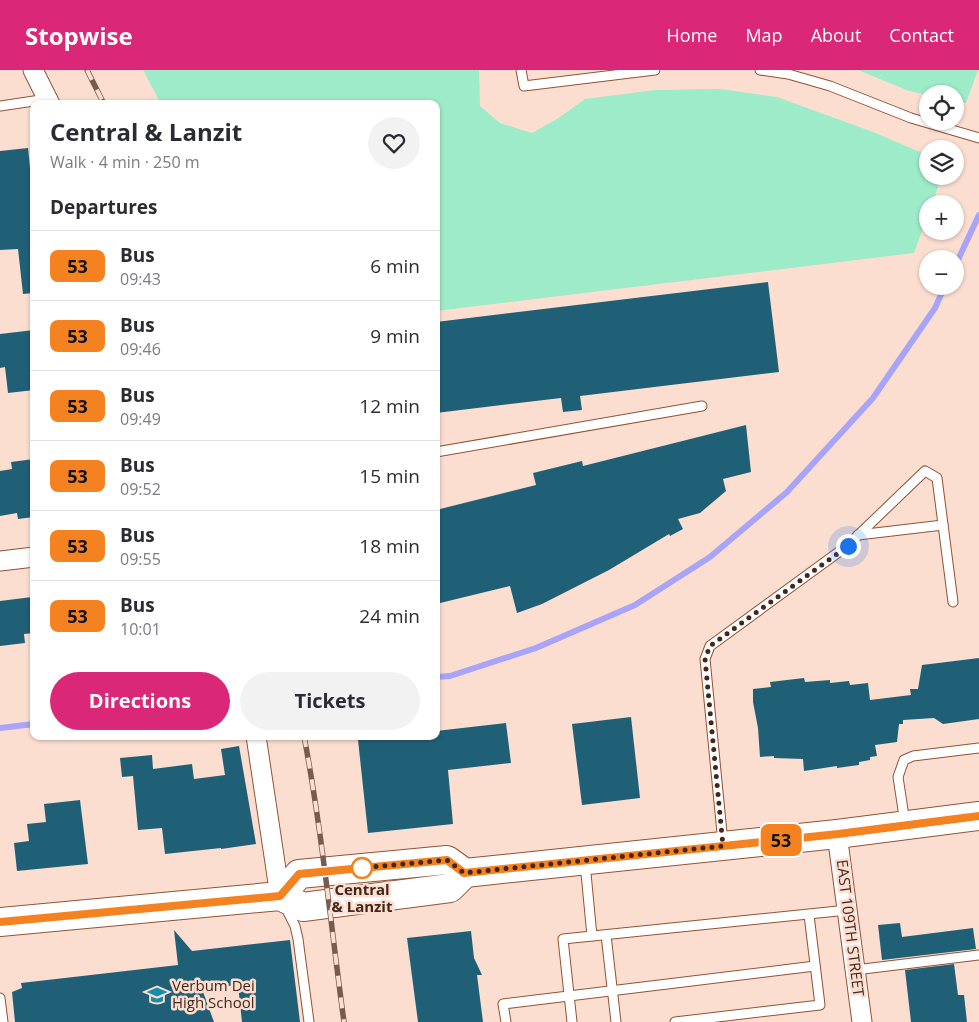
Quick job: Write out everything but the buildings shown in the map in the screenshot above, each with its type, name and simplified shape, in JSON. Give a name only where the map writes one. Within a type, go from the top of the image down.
[{"type":"main road","points":[[0,922],[280,896],[303,907],[450,888],[464,873],[838,834],[979,816]]},
{"type":"street","points":[[34,70],[49,100]]},
{"type":"street","points":[[0,561],[30,557]]},
{"type":"street","points":[[257,740],[280,896]]},
{"type":"street","name":"EAST 109TH STREET","points":[[838,834],[862,1022]]},
{"type":"lane","points":[[522,70],[524,86],[655,70]]},
{"type":"lane","points":[[760,70],[788,74],[830,86],[911,118],[979,138]]},
{"type":"lane","points":[[0,106],[30,103]]},
{"type":"lane","points":[[440,451],[702,406]]},
{"type":"lane","points":[[723,846],[705,659],[710,646],[848,546],[925,471],[937,478],[953,602]]},
{"type":"lane","points":[[858,535],[943,525]]},
{"type":"lane","points":[[905,826],[898,777],[904,760],[913,756],[979,748]]},
{"type":"lane","points":[[585,860],[592,936]]},
{"type":"lane","points":[[280,896],[297,933],[309,1022]]},
{"type":"lane","points":[[572,1022],[563,939],[848,910]]},
{"type":"lane","points":[[675,1022],[820,1005],[809,915]]},
{"type":"lane","points":[[606,935],[616,1022]]},
{"type":"lane","points":[[855,970],[979,955]]},
{"type":"lane","points":[[506,1022],[503,1004],[815,966]]},
{"type":"lane","points":[[0,998],[3,1022]]},
{"type":"green space","points":[[143,70],[479,70],[480,106],[500,123],[532,133],[557,119],[585,99],[655,90],[720,89],[777,97],[873,132],[919,152],[919,185],[939,185],[935,195],[919,195],[919,239],[914,253],[440,311],[440,100],[159,100]]},
{"type":"green space","points":[[858,70],[978,70],[966,103],[964,103],[964,85],[919,85],[919,93]]},
{"type":"waterway","points":[[963,250],[979,215]]},
{"type":"waterway","points":[[440,677],[450,676],[536,648],[635,605],[710,557],[787,492],[873,398],[935,308],[941,295]]},
{"type":"waterway","points":[[0,728],[30,724]]},
{"type":"railway","points":[[87,70],[102,100]]},
{"type":"railway","points":[[305,740],[321,843],[344,1022]]},
{"type":"bus line","name":"53","points":[[0,922],[280,896],[299,874],[447,860],[464,873],[838,834],[979,816]]},
{"type":"place","name":"Central & Lanzit","points":[[362,868]]},
{"type":"place","name":"Verbum Dei High School","points":[[157,995]]},
{"type":"route","points":[[362,868],[360,868],[447,860],[464,873],[723,846],[705,659],[710,646],[848,546]]}]
